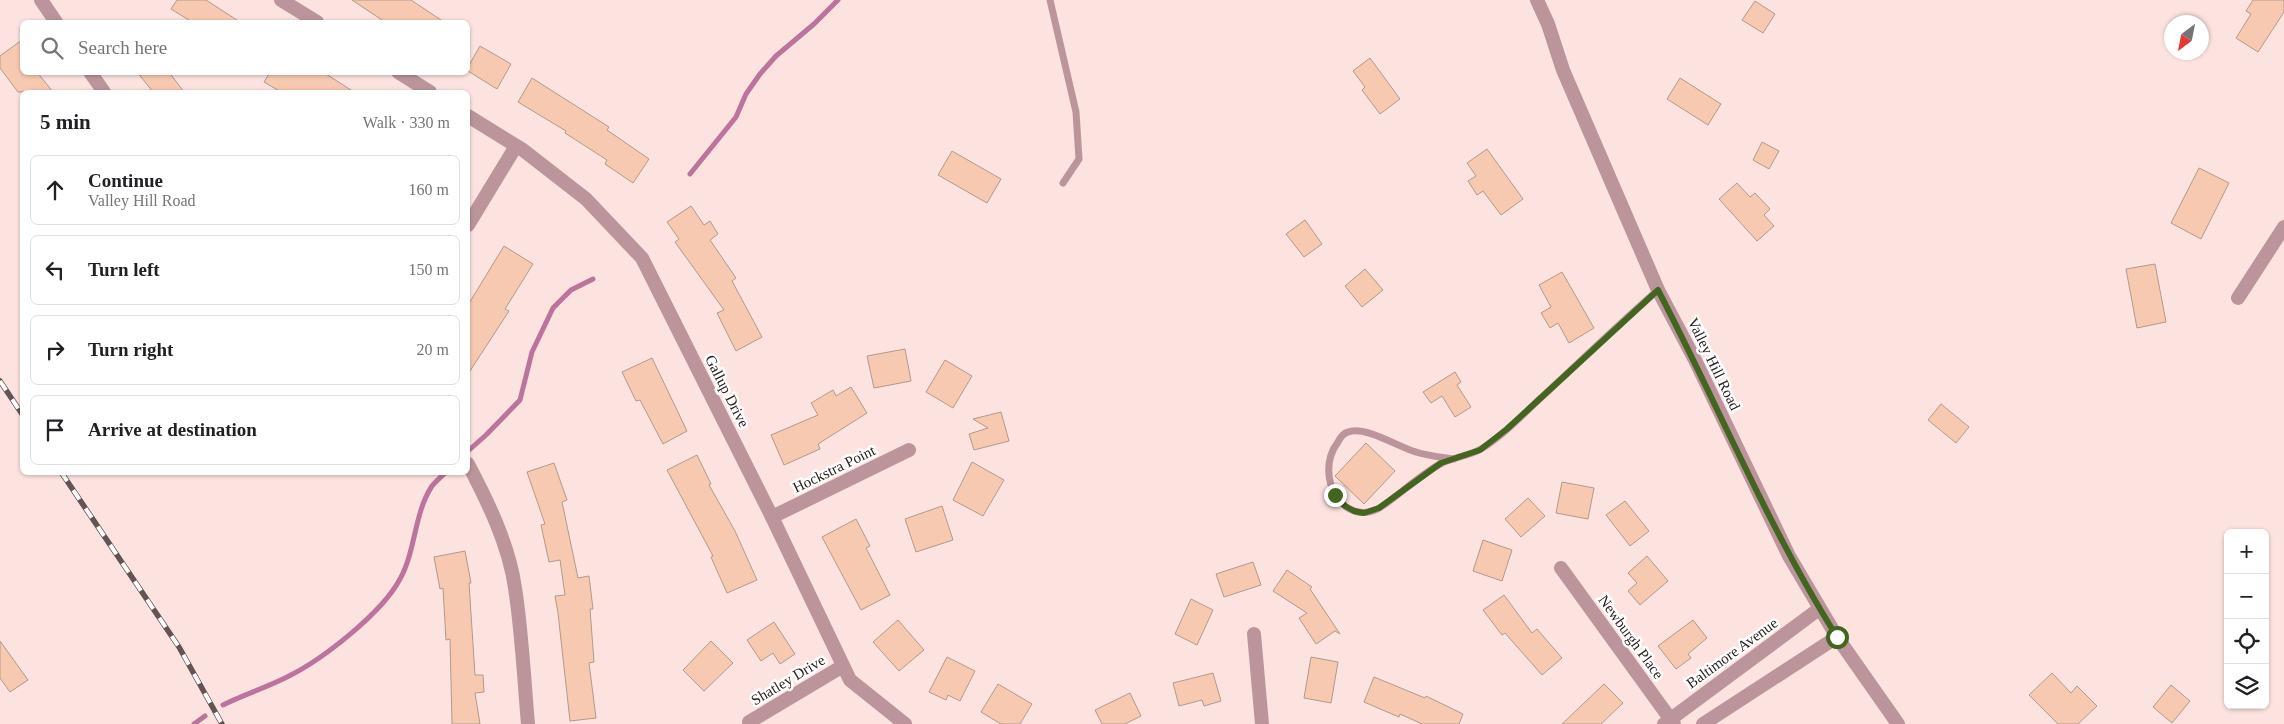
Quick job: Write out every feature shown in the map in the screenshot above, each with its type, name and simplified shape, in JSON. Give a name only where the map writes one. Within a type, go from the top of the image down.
[{"type":"street","points":[[41,0],[55,20]]},
{"type":"street","points":[[281,0],[315,20]]},
{"type":"street","name":"Valley Hill Road","points":[[1537,0],[1563,70],[1658,290],[1695,360],[1789,556],[1837,637],[1898,724]]},
{"type":"street","points":[[92,75],[103,90]]},
{"type":"street","points":[[403,75],[427,90]]},
{"type":"street","name":"Gallup Drive","points":[[470,117],[516,146],[586,199],[642,258],[772,517],[850,680],[906,724]]},
{"type":"street","points":[[470,222],[516,146]]},
{"type":"street","points":[[2238,298],[2284,227]]},
{"type":"street","name":"Hockstra Point","points":[[772,517],[909,450]]},
{"type":"street","points":[[470,468],[499,528],[515,586],[528,724]]},
{"type":"street","name":"Newburgh Place","points":[[1561,568],[1669,722]]},
{"type":"street","name":"Baltimore Avenue","points":[[1669,722],[1819,609]]},
{"type":"street","points":[[1254,634],[1262,724]]},
{"type":"street","points":[[1703,724],[1837,637]]},
{"type":"street","name":"Shatley Drive","points":[[749,722],[843,666]]},
{"type":"lane","points":[[1050,0],[1076,112],[1079,159],[1063,183]]},
{"type":"lane","points":[[1454,459],[1415,452],[1396,443],[1360,431],[1349,431],[1341,437],[1333,448],[1328,467],[1328,483],[1345,506],[1364,513],[1379,508],[1441,463],[1454,459],[1480,450],[1507,429],[1658,290]]},
{"type":"building","points":[[177,0],[206,0],[237,20],[189,20],[171,9]]},
{"type":"building","points":[[352,0],[411,0],[441,20],[382,20]]},
{"type":"building","points":[[2253,0],[2284,0],[2284,12],[2258,52],[2236,38],[2251,14],[2246,11]]},
{"type":"building","points":[[1755,1],[1775,14],[1763,33],[1742,20]]},
{"type":"building","points":[[20,41],[20,75],[39,75],[51,90],[20,90],[18,92],[0,68],[0,56]]},
{"type":"building","points":[[480,46],[511,64],[497,89],[470,72],[470,64]]},
{"type":"building","points":[[1370,58],[1400,99],[1380,114],[1362,90],[1365,87],[1353,71]]},
{"type":"building","points":[[139,75],[171,75],[182,90],[151,90]]},
{"type":"building","points":[[268,75],[328,75],[351,90],[278,90],[264,82]]},
{"type":"building","points":[[532,78],[609,127],[607,130],[649,159],[633,183],[605,164],[607,160],[565,133],[566,131],[518,102]]},
{"type":"building","points":[[1680,78],[1721,104],[1708,125],[1667,99]]},
{"type":"building","points":[[1762,142],[1779,151],[1769,169],[1753,160]]},
{"type":"building","points":[[1487,149],[1523,199],[1501,215],[1483,191],[1477,195],[1468,181],[1476,176],[1467,163]]},
{"type":"building","points":[[952,151],[1001,179],[987,203],[938,175]]},
{"type":"building","points":[[2199,168],[2229,183],[2201,239],[2171,223]]},
{"type":"building","points":[[1737,183],[1750,197],[1755,193],[1770,209],[1764,215],[1774,226],[1757,241],[1719,199]]},
{"type":"building","points":[[691,206],[704,225],[710,221],[718,234],[710,240],[736,278],[732,281],[762,337],[736,351],[717,313],[724,310],[675,242],[679,239],[667,222]]},
{"type":"building","points":[[1305,220],[1322,244],[1304,257],[1286,234]]},
{"type":"building","points":[[504,246],[533,264],[505,309],[509,311],[470,371],[470,302]]},
{"type":"building","points":[[2155,264],[2166,322],[2137,328],[2126,269]]},
{"type":"building","points":[[1365,269],[1383,290],[1362,307],[1345,286]]},
{"type":"building","points":[[1562,272],[1594,328],[1569,343],[1558,323],[1550,328],[1541,313],[1551,307],[1539,285]]},
{"type":"building","points":[[905,349],[911,381],[874,388],[867,356]]},
{"type":"building","points":[[652,358],[687,431],[663,444],[640,400],[636,401],[622,372]]},
{"type":"building","points":[[945,360],[972,376],[953,408],[926,392]]},
{"type":"building","points":[[1455,372],[1461,382],[1457,385],[1471,407],[1455,417],[1442,396],[1431,403],[1423,392]]},
{"type":"building","points":[[851,387],[867,413],[818,444],[820,449],[784,465],[771,435],[818,415],[811,403],[833,390],[836,396]]},
{"type":"building","points":[[1941,404],[1969,427],[1956,443],[1928,420]]},
{"type":"building","points":[[1001,412],[1009,441],[974,450],[969,434],[988,428],[973,419]]},
{"type":"building","points":[[1366,443],[1395,471],[1364,504],[1335,476]]},
{"type":"building","points":[[697,455],[711,484],[709,485],[735,531],[757,580],[727,593],[711,557],[713,556],[667,470]]},
{"type":"building","points":[[972,462],[1004,480],[983,516],[953,500]]},
{"type":"building","points":[[554,463],[567,500],[562,502],[578,578],[589,576],[593,609],[590,609],[594,662],[589,663],[596,718],[570,721],[555,596],[565,595],[560,560],[549,562],[541,525],[545,524],[527,472]]},
{"type":"building","points":[[1562,482],[1594,488],[1588,519],[1556,513]]},
{"type":"building","points":[[1528,498],[1545,516],[1521,537],[1505,519]]},
{"type":"building","points":[[1625,501],[1649,531],[1630,546],[1606,515]]},
{"type":"building","points":[[942,506],[953,540],[916,552],[905,519]]},
{"type":"building","points":[[856,519],[870,546],[866,548],[890,595],[861,610],[822,537]]},
{"type":"building","points":[[1483,540],[1512,550],[1502,581],[1473,571]]},
{"type":"building","points":[[465,551],[471,583],[469,583],[475,675],[483,675],[484,692],[475,693],[480,724],[452,724],[450,639],[446,640],[443,588],[440,589],[434,557]]},
{"type":"building","points":[[1647,556],[1668,581],[1640,605],[1628,591],[1637,583],[1628,573]]},
{"type":"building","points":[[1253,562],[1261,585],[1224,597],[1216,574]]},
{"type":"building","points":[[1287,570],[1312,587],[1310,589],[1340,634],[1335,631],[1316,644],[1299,618],[1307,613],[1273,591]]},
{"type":"building","points":[[1504,595],[1532,633],[1537,629],[1562,658],[1542,675],[1505,633],[1502,635],[1483,610]]},
{"type":"building","points":[[1191,599],[1213,610],[1197,645],[1175,634]]},
{"type":"building","points":[[898,620],[924,650],[899,671],[873,642]]},
{"type":"building","points":[[1693,620],[1707,638],[1688,654],[1691,658],[1676,669],[1658,646]]},
{"type":"building","points":[[774,622],[795,654],[780,664],[773,653],[761,661],[747,640]]},
{"type":"building","points":[[0,641],[28,680],[10,692],[0,678]]},
{"type":"building","points":[[711,641],[733,663],[704,691],[683,670]]},
{"type":"building","points":[[947,657],[975,671],[960,701],[948,695],[946,700],[929,692]]},
{"type":"building","points":[[1311,657],[1338,662],[1331,703],[1304,698]]},
{"type":"building","points":[[1213,673],[1221,701],[1204,706],[1202,700],[1179,706],[1173,683]]},
{"type":"building","points":[[2052,673],[2071,693],[2077,686],[2097,706],[2078,724],[2058,724],[2029,695]]},
{"type":"building","points":[[1374,677],[1425,698],[1426,696],[1463,714],[1459,724],[1422,724],[1400,714],[1399,717],[1364,702]]},
{"type":"building","points":[[998,684],[1032,704],[1020,724],[1001,724],[981,712]]},
{"type":"building","points":[[1604,684],[1623,703],[1601,724],[1562,724]]},
{"type":"building","points":[[2171,685],[2190,701],[2172,723],[2153,707]]},
{"type":"building","points":[[1130,693],[1141,716],[1125,724],[1102,724],[1095,710]]},
{"type":"waterway","points":[[690,174],[736,117],[746,94],[760,74],[776,56],[814,24],[838,0]]},
{"type":"waterway","points":[[470,449],[520,400],[532,352],[553,308],[571,290],[593,279]]},
{"type":"waterway","points":[[223,705],[281,680],[303,668],[334,647],[380,606],[400,579],[409,556],[426,497],[432,486],[443,475]]},
{"type":"waterway","points":[[194,724],[205,716]]},
{"type":"railway","points":[[0,381],[20,411]]},
{"type":"railway","points":[[63,475],[179,647],[222,724]]},
{"type":"route","points":[[1335,495],[1345,506],[1354,511],[1364,513],[1379,508],[1441,463],[1480,450],[1507,429],[1658,290],[1695,360],[1789,556],[1837,637]]}]
